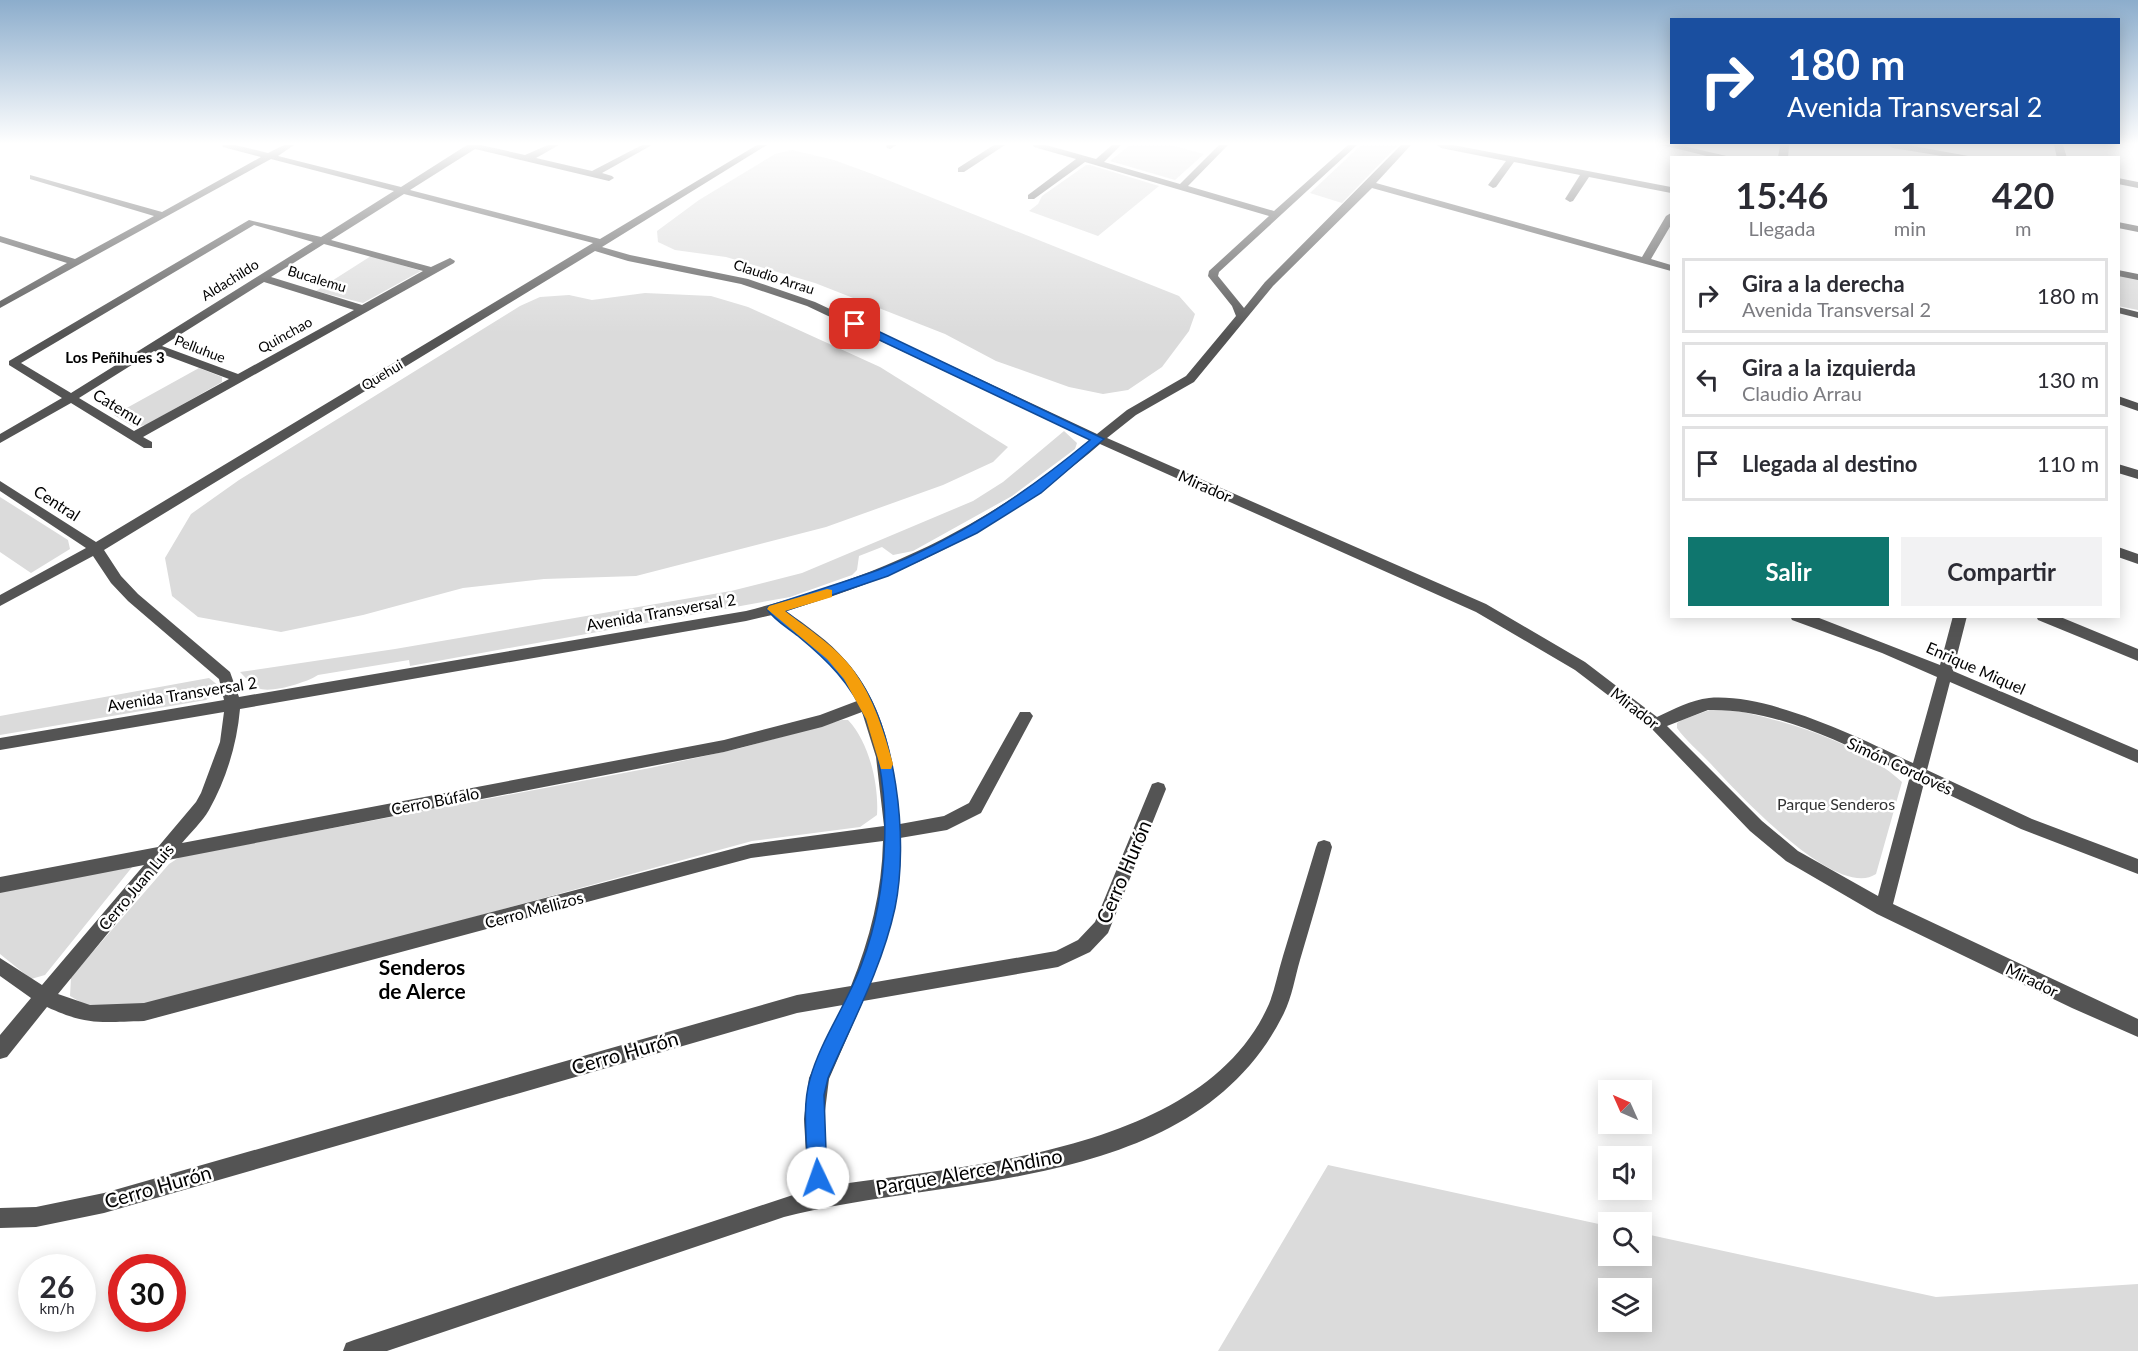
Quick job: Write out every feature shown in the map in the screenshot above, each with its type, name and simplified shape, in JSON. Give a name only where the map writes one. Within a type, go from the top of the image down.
[{"type":"street","points":[[139,208],[163,215]]},
{"type":"street","points":[[0,305],[176,208]]},
{"type":"street","name":"Aldachildo","points":[[0,439],[71,398],[373,208]]},
{"type":"street","name":"Claudio Arrau","points":[[466,208],[597,245],[628,258],[744,281],[811,304],[1098,439]]},
{"type":"street","name":"Quehui","points":[[0,601],[96,548],[658,208]]},
{"type":"street","points":[[1253,208],[1277,215]]},
{"type":"street","points":[[1241,315],[1237,305],[1213,276],[1214,271],[1285,208]]},
{"type":"street","name":"Avenida Transversal 2","points":[[0,744],[774,609],[870,578],[957,538],[1036,490],[1125,417],[1190,379],[1241,315],[1345,208]]},
{"type":"street","points":[[1457,208],[1670,268]]},
{"type":"street","points":[[1645,260],[1670,218]]},
{"type":"street","name":"Catemu","points":[[148,445],[13,363],[249,223],[256,222],[323,240]]},
{"type":"street","points":[[2120,225],[2138,229]]},
{"type":"street","points":[[0,239],[77,263]]},
{"type":"street","points":[[323,240],[430,270]]},
{"type":"street","name":"Quinchao","points":[[135,436],[430,270],[450,261]]},
{"type":"street","points":[[2120,273],[2138,277]]},
{"type":"street","name":"Bucalemu","points":[[262,278],[362,309]]},
{"type":"street","points":[[2120,310],[2138,315]]},
{"type":"street","name":"Pelluhue","points":[[153,347],[237,378]]},
{"type":"street","points":[[2120,401],[2138,406]]},
{"type":"street","name":"Mirador","points":[[1098,439],[1481,608],[1580,666],[1656,724],[1773,841],[1811,868],[1883,908],[2138,1028]]},
{"type":"street","points":[[2120,469],[2138,475]]},
{"type":"street","name":"Central","points":[[0,485],[96,548]]},
{"type":"street","name":"Cerro Juan Luis","points":[[0,1050],[43,996],[168,851],[202,807],[216,780],[227,738],[231,686],[225,676],[146,609],[107,569],[98,557],[96,548]]},
{"type":"street","points":[[2120,553],[2138,559]]},
{"type":"street","points":[[774,609],[831,656],[849,675],[866,704],[886,761],[892,833],[891,880],[887,909],[859,993],[819,1077],[815,1095],[819,1198]]},
{"type":"street","name":"Enrique Miquel","points":[[1802,618],[1887,649],[2138,757]]},
{"type":"street","points":[[1883,908],[1959,618]]},
{"type":"street","points":[[2048,618],[2138,655]]},
{"type":"street","name":"Cerro Búfalo","points":[[0,885],[724,746],[822,721],[866,704]]},
{"type":"street","name":"Simón Cordovés","points":[[1656,724],[1698,706],[1715,704],[1739,707],[1804,724],[2011,818],[2138,867]]},
{"type":"street","name":"Cerro Mellizos","points":[[0,966],[43,996],[90,1014],[144,1012],[752,851],[892,833],[947,823],[975,808],[1025,716]]},
{"type":"street","name":"Cerro Hurón","points":[[0,1218],[36,1217],[104,1203],[768,1012],[859,993],[1058,959],[1084,946],[1102,927],[1158,789]]},
{"type":"street","name":"Parque Alerce Andino","points":[[354,1351],[773,1211],[819,1198],[968,1175],[1079,1153],[1144,1132],[1196,1103],[1233,1071],[1266,1031],[1277,1008],[1324,847]]},
{"type":"green space","points":[[688,208],[958,208],[1179,296],[1195,314],[1189,331],[1162,367],[1128,390],[1103,394],[1069,387],[996,361],[945,334],[815,283],[726,257],[675,250],[658,242],[657,231]]},
{"type":"green space","points":[[1033,208],[1132,208],[1098,236],[1029,211]]},
{"type":"green space","points":[[371,256],[421,271],[363,303],[316,291]]},
{"type":"green space","points":[[2120,275],[2138,279],[2138,310],[2120,306]]},
{"type":"green space","points":[[645,293],[711,296],[748,307],[880,367],[1008,447],[993,462],[943,485],[826,527],[636,576],[544,579],[463,588],[363,615],[281,632],[198,617],[172,596],[165,558],[191,514],[239,480],[520,306],[540,297],[569,295],[592,300]]},
{"type":"green space","points":[[199,368],[222,377],[222,382],[146,425],[134,427],[114,415]]},
{"type":"green space","points":[[1064,431],[1077,443],[1075,449],[1012,496],[913,551],[893,555],[882,547],[859,556],[857,570],[852,575],[790,597],[410,666],[409,660],[318,675],[298,684],[280,688],[258,688],[240,672],[395,649],[731,591],[802,573],[973,501],[1003,482]]},
{"type":"green space","points":[[0,497],[68,540],[70,549],[31,573],[0,552]]},
{"type":"green space","points":[[209,678],[219,686],[220,691],[206,700],[0,735],[0,716]]},
{"type":"green space","name":"Parque Senderos","points":[[1718,707],[1766,717],[1815,733],[1862,754],[1902,782],[1876,874],[1858,878],[1837,872],[1812,858],[1740,795],[1677,728],[1677,723],[1682,720]]},
{"type":"green space","points":[[848,720],[862,740],[874,777],[877,815],[860,827],[752,841],[152,1005],[89,1007],[70,996],[71,977],[169,864],[180,857],[650,768],[741,748]]},
{"type":"green space","points":[[133,866],[45,975],[31,979],[0,954],[0,891]]},
{"type":"green space","points":[[1328,1165],[1598,1224],[1598,1266],[1652,1266],[1652,1235],[1936,1297],[2138,1284],[2138,1351],[1218,1351]]},
{"type":"slow traffic","points":[[827,593],[774,609],[831,656],[849,675],[873,719],[886,764]]},
{"type":"district","name":"Los Peñihues 3","points":[[115,358]]},
{"type":"district","name":"Senderos de Alerce","points":[[422,980]]},
{"type":"route","points":[[818,1178],[814,1119],[815,1095],[819,1077],[859,993],[887,909],[891,880],[890,797],[886,761],[873,719],[849,675],[831,656],[774,609],[839,590],[884,573],[972,530],[1050,480],[1098,439],[855,324]]}]
